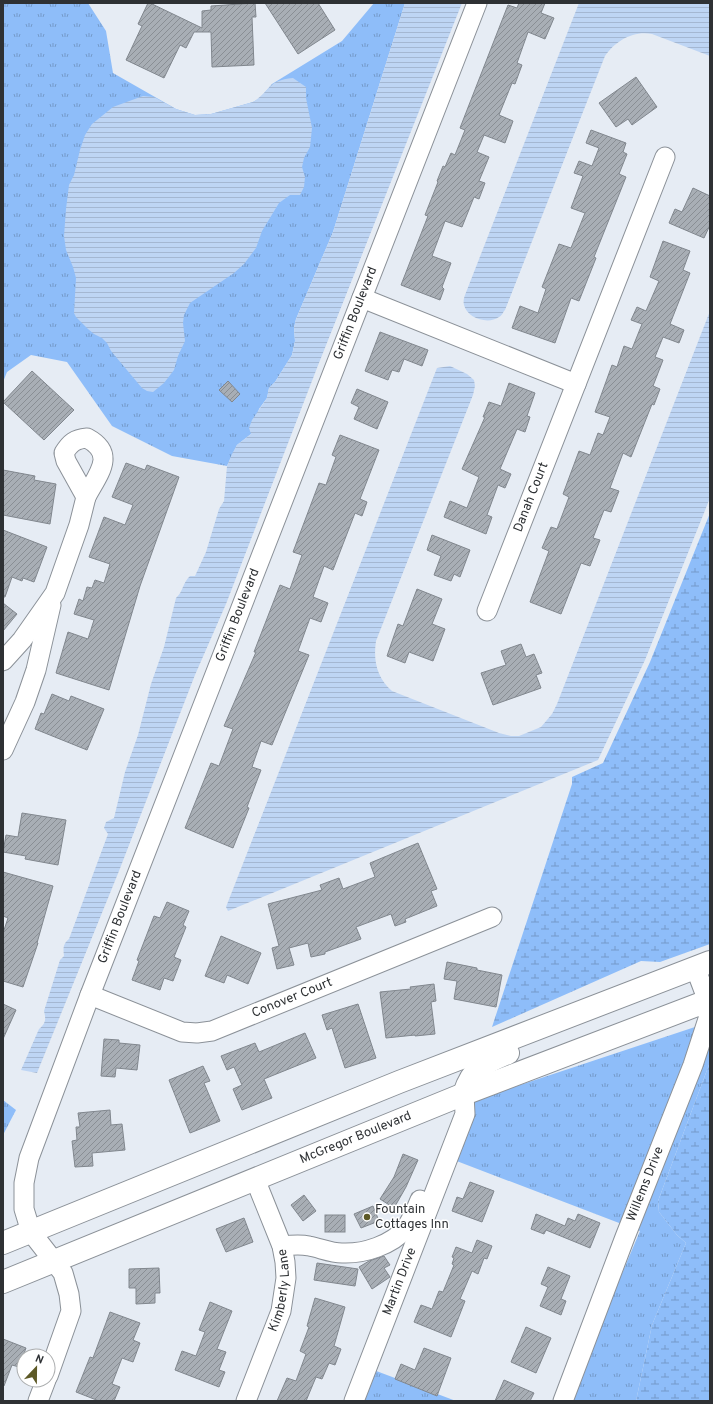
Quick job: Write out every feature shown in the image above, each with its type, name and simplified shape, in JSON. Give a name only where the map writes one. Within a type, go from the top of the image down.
[{"type":"main road","points":[[3,1243],[399,1082],[702,965]]},
{"type":"main road","name":"McGregor Boulevard","points":[[3,1282],[464,1094],[709,1001]]},
{"type":"main road","points":[[464,1094],[468,1080],[485,1063],[586,1018],[602,1003]]},
{"type":"street","name":"Griffin Boulevard","points":[[31,1232],[24,1209],[24,1183],[29,1158],[90,995],[477,3]]},
{"type":"street","name":"Danah Court","points":[[487,611],[665,157]]},
{"type":"street","points":[[362,298],[576,384]]},
{"type":"street","points":[[3,750],[25,702],[36,670],[55,592],[79,525],[86,497]]},
{"type":"street","points":[[3,661],[22,640],[55,592]]},
{"type":"street","name":"Conover Court","points":[[90,995],[182,1032],[197,1034],[212,1031],[492,918]]},
{"type":"street","name":"Willems Drive","points":[[563,1401],[624,1238],[692,1065],[708,1019],[709,1001],[702,965]]},
{"type":"street","points":[[282,1246],[310,1246],[326,1251],[347,1253],[373,1248],[394,1239],[405,1228],[413,1216],[451,1114],[464,1094]]},
{"type":"street","name":"Martin Drive","points":[[354,1401],[465,1114],[464,1094]]},
{"type":"street","name":"Kimberly Lane","points":[[246,1401],[276,1324],[284,1295],[286,1273],[282,1246],[255,1179]]},
{"type":"street","points":[[31,1232],[63,1273],[69,1294],[71,1311],[56,1353]]},
{"type":"street","points":[[38,1401],[43,1388]]},
{"type":"green space","points":[[3,3],[88,3],[106,31],[113,73],[176,109],[195,115],[211,114],[253,102],[260,98],[272,84],[342,41],[374,3],[405,3],[333,232],[296,319],[294,328],[295,341],[292,355],[275,382],[269,388],[267,398],[259,409],[251,434],[237,445],[227,466],[172,456],[112,426],[67,362],[31,355],[7,372],[3,382]]},
{"type":"green space","points":[[710,513],[710,944],[660,962],[641,961],[492,1027],[572,784],[572,777],[603,763],[650,662]]},
{"type":"green space","points":[[710,1022],[710,1062],[658,1201],[659,1212],[677,1235],[686,1243],[652,1325],[636,1401],[568,1401],[640,1231],[454,1160],[469,1102]]},
{"type":"green space","points":[[710,1062],[710,1401],[636,1401],[652,1325],[686,1243],[677,1235],[659,1212],[658,1201]]},
{"type":"green space","points":[[3,1100],[16,1110],[3,1135]]},
{"type":"green space","points":[[371,1369],[456,1401],[357,1401]]},
{"type":"shaded area","points":[[405,3],[462,3],[317,368],[226,604],[195,675],[119,871],[37,1073],[21,1070],[39,1029],[44,1023],[44,1011],[60,960],[64,956],[65,944],[69,939],[108,834],[104,828],[106,822],[114,818],[125,772],[138,735],[151,684],[164,647],[176,598],[188,578],[190,576],[195,576],[206,552],[219,509],[224,501],[227,466],[232,454],[237,445],[251,434],[249,428],[252,420],[267,398],[269,388],[275,382],[292,355],[295,341],[294,328],[296,319],[333,232]]},
{"type":"shaded area","points":[[579,3],[710,3],[710,56],[652,34],[645,33],[632,35],[620,41],[609,51],[605,56],[505,310],[501,316],[494,319],[478,319],[473,317],[466,310],[464,304],[465,296]]},
{"type":"shaded area","points":[[293,78],[306,87],[306,98],[312,128],[310,147],[304,158],[302,167],[305,177],[304,187],[300,195],[290,195],[279,203],[262,231],[256,248],[244,264],[234,273],[190,303],[184,315],[183,323],[185,341],[178,356],[174,370],[164,383],[153,392],[147,391],[142,388],[111,351],[107,343],[88,329],[74,313],[76,278],[66,250],[64,236],[69,185],[74,175],[85,135],[92,124],[113,107],[143,96],[154,97],[176,109],[195,115],[211,114],[253,102],[278,81]]},
{"type":"shaded area","points":[[710,311],[710,498],[645,660],[598,760],[228,911],[226,907],[437,368],[450,366],[467,374],[474,380],[475,386],[473,395],[376,641],[375,655],[377,669],[383,681],[392,691],[499,733],[519,736],[541,727],[552,714],[557,704]]},
{"type":"building","points":[[148,3],[202,28],[202,11],[211,10],[211,6],[255,3],[256,17],[252,17],[254,65],[212,67],[211,32],[194,32],[186,48],[180,45],[164,78],[126,60],[142,26],[138,24]]},
{"type":"building","points":[[265,3],[318,3],[335,30],[298,54]]},
{"type":"building","points":[[519,3],[545,3],[541,13],[554,18],[545,39],[528,32],[517,63],[522,65],[515,84],[512,83],[499,115],[513,121],[505,143],[484,135],[477,152],[489,157],[479,181],[485,183],[479,199],[474,197],[462,227],[445,221],[432,256],[451,263],[442,287],[444,289],[440,300],[401,285],[428,216],[425,215],[443,166],[445,167],[451,153],[455,155],[465,130],[460,128],[508,5],[517,8]]},
{"type":"building","points":[[636,77],[657,107],[632,125],[628,119],[616,127],[599,103]]},
{"type":"building","points":[[591,130],[626,143],[623,152],[627,154],[619,174],[626,177],[594,257],[596,258],[579,301],[571,298],[555,343],[512,328],[520,306],[538,313],[546,289],[542,287],[559,244],[571,248],[585,213],[571,208],[583,176],[574,173],[579,161],[592,166],[599,148],[586,143]]},
{"type":"building","points":[[693,188],[710,196],[710,225],[704,238],[669,223],[675,209],[682,212]]},
{"type":"building","points":[[663,241],[690,251],[683,270],[690,273],[670,324],[684,330],[679,343],[663,337],[655,357],[663,360],[653,386],[660,389],[654,405],[652,404],[631,457],[623,453],[610,488],[619,491],[611,512],[604,510],[593,538],[600,540],[590,566],[581,563],[561,614],[530,602],[549,551],[542,548],[551,527],[557,529],[569,497],[563,494],[579,451],[590,455],[598,433],[603,435],[610,417],[595,412],[612,365],[617,367],[624,346],[632,349],[642,324],[631,320],[637,307],[646,311],[659,281],[650,277]]},
{"type":"building","points":[[380,332],[428,350],[422,366],[404,359],[399,372],[392,370],[388,380],[365,371]]},
{"type":"building","points":[[32,371],[74,410],[44,440],[3,402]]},
{"type":"building","points":[[228,381],[240,394],[232,402],[219,390]]},
{"type":"building","points":[[509,383],[535,393],[527,416],[530,417],[525,432],[517,429],[500,469],[511,474],[505,488],[498,485],[487,515],[492,517],[486,534],[444,517],[450,501],[467,508],[479,477],[462,469],[485,417],[483,417],[489,402],[501,406]]},
{"type":"building","points":[[357,389],[388,402],[377,429],[354,419],[359,407],[351,403]]},
{"type":"building","points":[[340,435],[379,450],[360,499],[367,502],[362,516],[355,513],[333,570],[324,566],[313,597],[328,603],[321,622],[310,618],[298,651],[309,655],[272,745],[261,741],[252,767],[261,770],[247,807],[249,808],[233,848],[185,828],[211,763],[219,766],[233,729],[224,726],[256,652],[254,652],[280,585],[290,589],[302,555],[293,552],[319,483],[326,485],[336,457],[332,455]]},
{"type":"building","points":[[126,463],[145,470],[147,465],[179,477],[140,586],[109,690],[56,673],[68,632],[88,639],[94,620],[74,614],[79,599],[83,601],[87,587],[92,588],[95,580],[104,583],[110,564],[89,557],[104,517],[125,525],[133,505],[112,497]]},
{"type":"building","points":[[3,470],[35,476],[34,480],[56,484],[50,524],[3,515]]},
{"type":"building","points":[[3,530],[47,547],[34,582],[23,578],[22,581],[12,577],[5,597],[3,597]]},
{"type":"building","points":[[432,535],[470,550],[460,577],[454,574],[451,581],[434,575],[441,556],[427,550]]},
{"type":"building","points":[[417,589],[442,599],[432,624],[445,629],[433,661],[409,652],[405,663],[387,656],[398,624],[403,626]]},
{"type":"building","points":[[3,603],[17,614],[3,631]]},
{"type":"building","points":[[521,644],[526,657],[534,654],[542,673],[536,675],[541,688],[493,705],[481,673],[506,665],[501,651]]},
{"type":"building","points":[[52,694],[69,701],[71,696],[104,709],[87,750],[35,729],[41,713],[44,714]]},
{"type":"building","points":[[22,813],[66,820],[58,865],[25,859],[26,856],[3,852],[6,835],[18,837]]},
{"type":"building","points":[[418,843],[437,889],[431,891],[437,906],[405,919],[406,922],[395,926],[391,914],[356,927],[361,939],[325,952],[325,954],[311,957],[308,943],[289,948],[294,965],[277,969],[272,948],[279,946],[268,904],[322,890],[320,885],[339,878],[343,889],[375,877],[370,863]]},
{"type":"building","points":[[3,872],[53,886],[38,943],[23,987],[3,981],[3,933],[8,918],[3,916]]},
{"type":"building","points":[[167,902],[189,911],[183,925],[186,927],[174,957],[181,960],[173,981],[164,978],[160,990],[132,980],[139,961],[137,960],[154,916],[160,918]]},
{"type":"building","points":[[221,936],[261,953],[248,984],[227,975],[224,983],[205,976]]},
{"type":"building","points":[[447,962],[502,975],[496,1007],[454,999],[457,981],[444,979]]},
{"type":"building","points":[[434,984],[436,1001],[431,1002],[435,1034],[386,1038],[380,992],[411,989],[410,987]]},
{"type":"building","points":[[3,1004],[16,1010],[3,1039]]},
{"type":"building","points":[[358,1004],[376,1058],[345,1068],[332,1028],[327,1030],[322,1015]]},
{"type":"building","points":[[305,1033],[316,1058],[264,1079],[272,1098],[242,1110],[233,1089],[242,1085],[234,1067],[227,1070],[221,1056],[255,1043],[259,1052]]},
{"type":"building","points":[[104,1039],[119,1040],[119,1043],[140,1045],[137,1070],[116,1068],[115,1077],[101,1076]]},
{"type":"building","points":[[203,1066],[210,1081],[204,1083],[220,1121],[190,1133],[169,1080]]},
{"type":"building","points":[[110,1110],[111,1125],[122,1124],[125,1150],[92,1153],[93,1166],[75,1167],[72,1141],[77,1140],[76,1127],[80,1127],[78,1113]]},
{"type":"building","points":[[403,1154],[418,1160],[406,1187],[394,1208],[380,1199],[394,1177]]},
{"type":"building","points":[[470,1182],[494,1191],[482,1222],[452,1211],[457,1197],[463,1199]]},
{"type":"building","points":[[304,1195],[316,1211],[303,1221],[291,1205]]},
{"type":"building","name":"Fountain Cottages Inn","points":[[373,1206],[379,1221],[361,1228],[354,1214]]},
{"type":"building","points":[[536,1214],[565,1226],[568,1218],[575,1221],[578,1214],[600,1223],[590,1248],[546,1230],[544,1234],[531,1229]]},
{"type":"building","points":[[325,1215],[345,1215],[345,1232],[325,1232]]},
{"type":"building","points":[[244,1218],[253,1242],[226,1252],[216,1229]]},
{"type":"building","points":[[477,1240],[492,1246],[487,1259],[484,1258],[478,1274],[472,1271],[460,1299],[465,1301],[451,1337],[414,1322],[421,1305],[432,1309],[439,1291],[443,1292],[454,1265],[452,1264],[454,1258],[452,1257],[456,1247],[472,1253]]},
{"type":"building","points":[[384,1256],[390,1265],[384,1268],[390,1277],[372,1289],[359,1267],[369,1261]]},
{"type":"building","points":[[317,1263],[358,1269],[355,1286],[314,1280]]},
{"type":"building","points":[[548,1267],[570,1276],[561,1299],[566,1301],[561,1315],[540,1306],[548,1287],[541,1284]]},
{"type":"building","points":[[159,1268],[160,1293],[155,1293],[155,1303],[136,1304],[136,1288],[129,1288],[129,1269]]},
{"type":"building","points":[[315,1298],[345,1307],[334,1346],[341,1349],[335,1365],[329,1363],[322,1379],[316,1377],[306,1401],[277,1401],[287,1378],[296,1381],[306,1354],[300,1351],[309,1327],[307,1326]]},
{"type":"building","points":[[210,1302],[232,1311],[217,1349],[226,1352],[219,1370],[225,1372],[219,1387],[175,1370],[182,1351],[196,1356],[205,1332],[199,1330]]},
{"type":"building","points":[[110,1312],[140,1323],[133,1340],[140,1343],[133,1362],[122,1358],[112,1384],[120,1387],[114,1401],[99,1401],[76,1392],[90,1357],[93,1358]]},
{"type":"building","points":[[526,1327],[551,1338],[536,1373],[511,1362]]},
{"type":"building","points":[[3,1339],[26,1348],[16,1348],[16,1366],[12,1365],[3,1386]]},
{"type":"building","points":[[424,1348],[451,1358],[437,1396],[395,1379],[401,1364],[415,1370]]},
{"type":"building","points":[[504,1380],[534,1393],[530,1401],[495,1401]]},
{"type":"place","name":"Fountain Cottages Inn","points":[[367,1217]]}]
